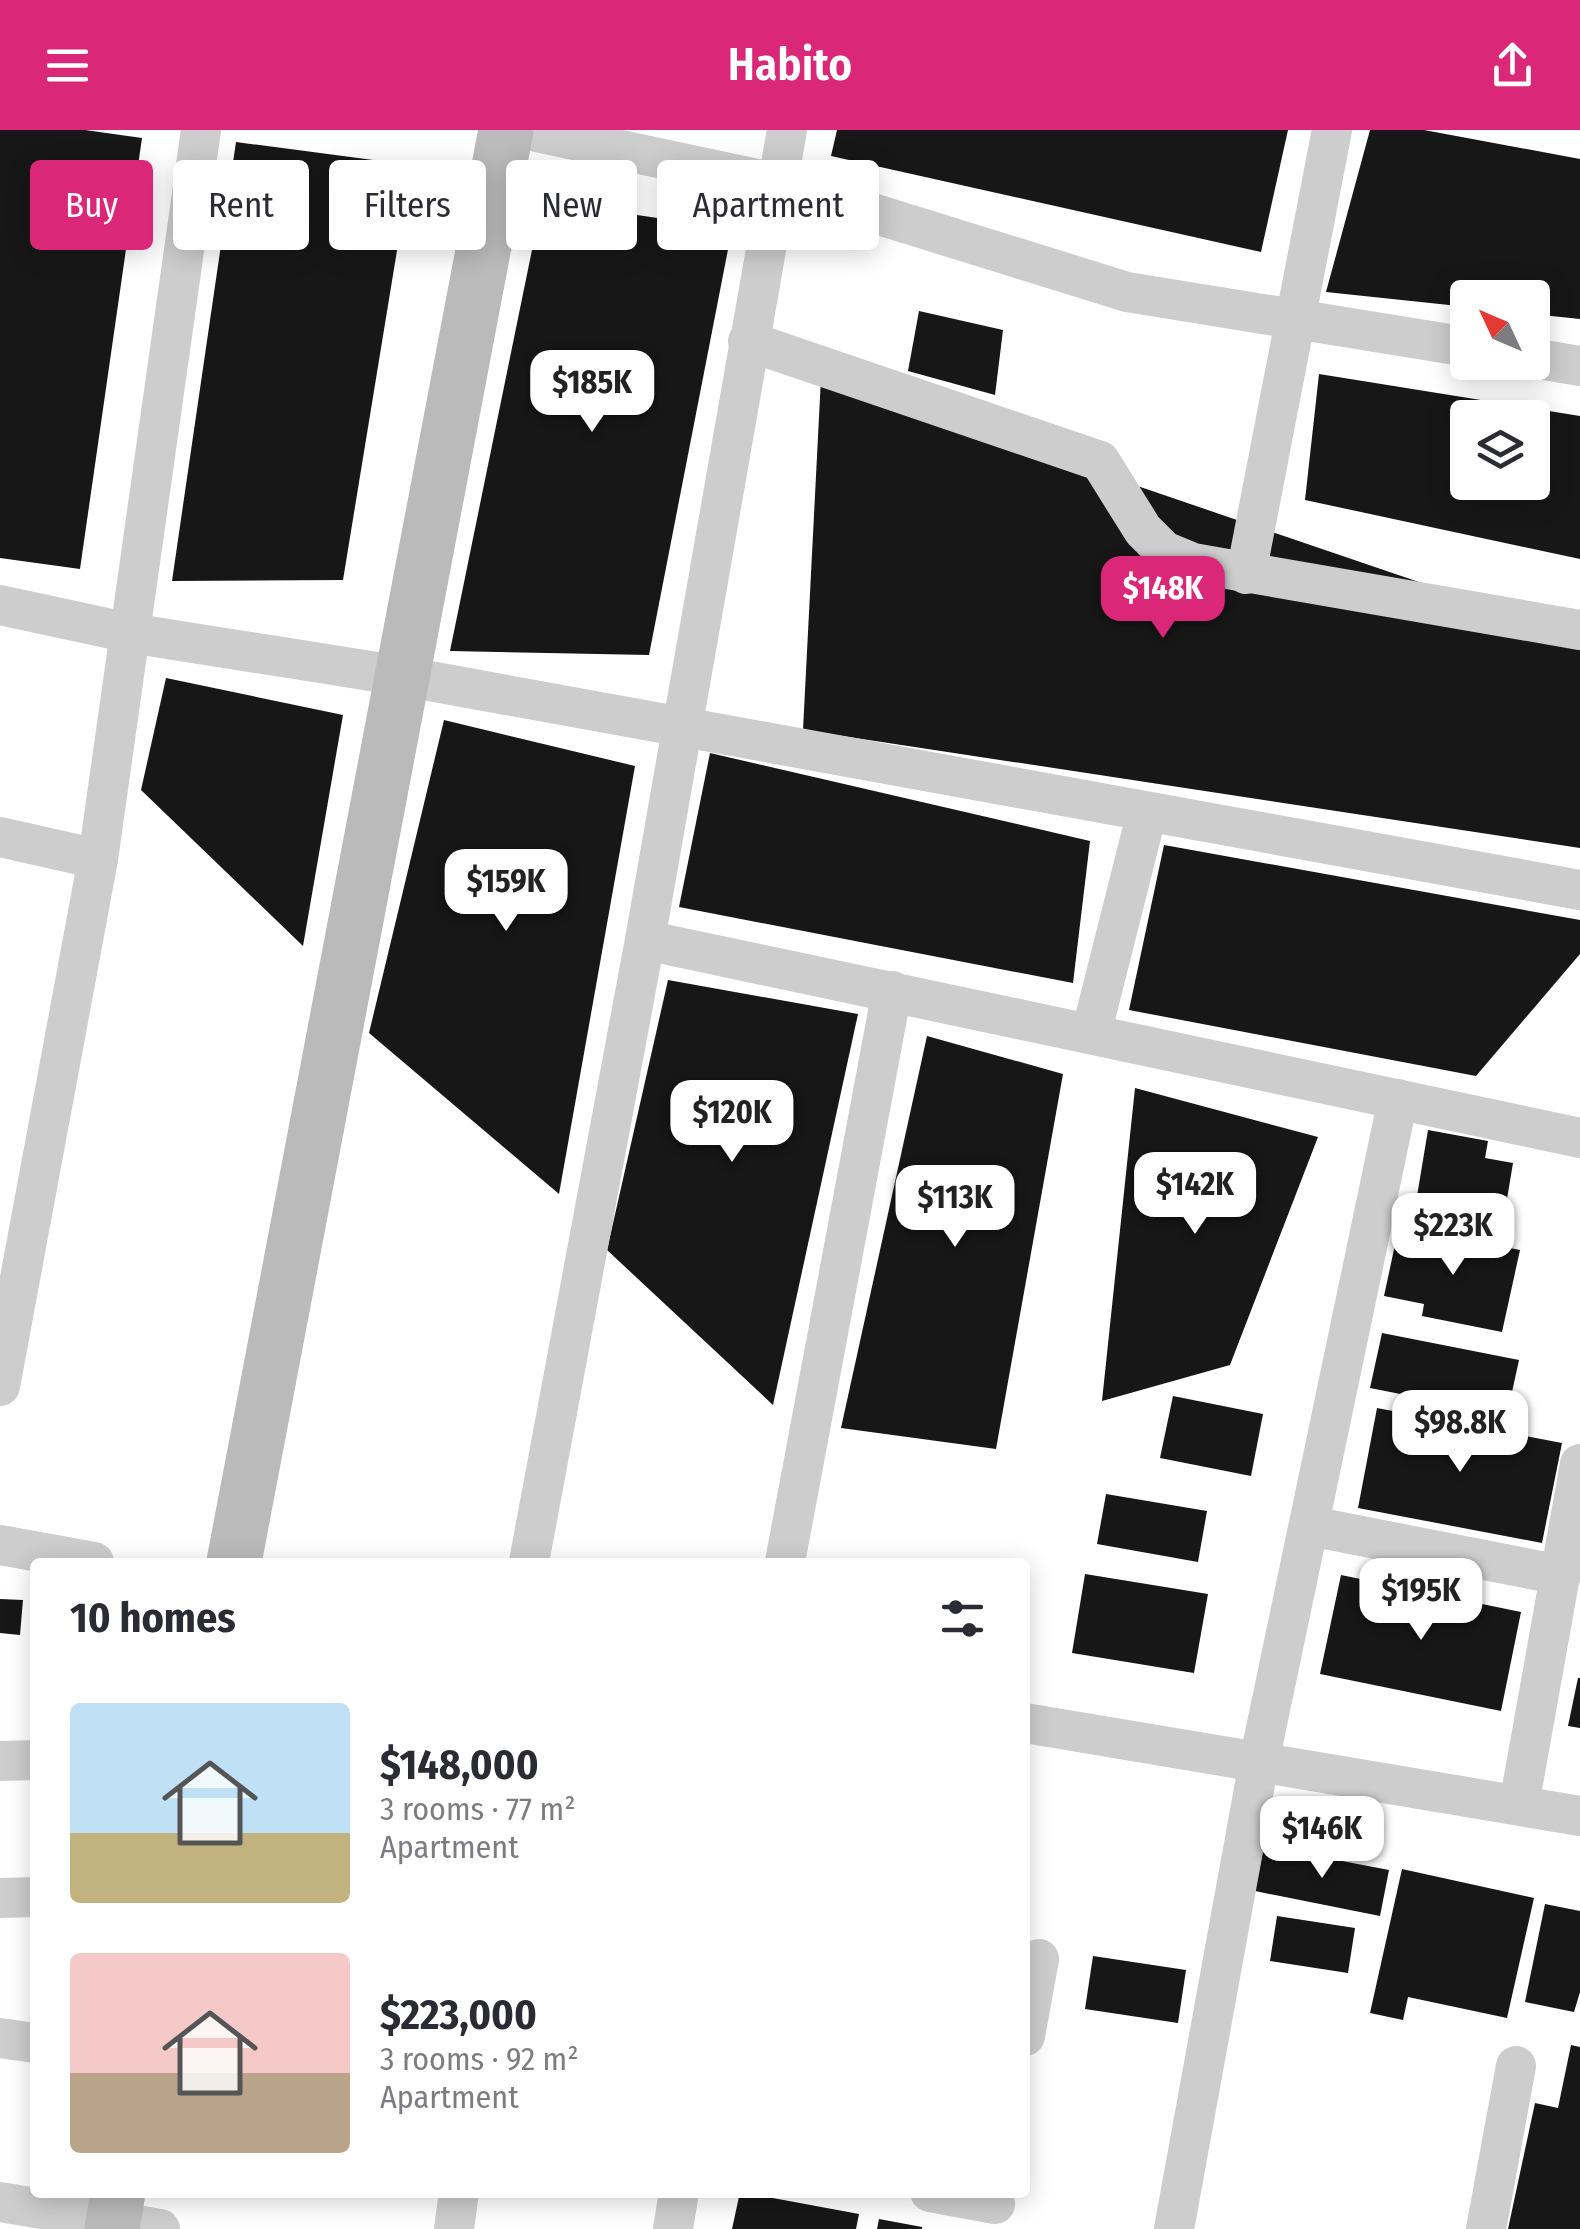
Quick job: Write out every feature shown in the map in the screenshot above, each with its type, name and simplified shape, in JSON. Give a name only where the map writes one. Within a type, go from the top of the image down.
[{"type":"street","points":[[0,1386],[98,859],[201,130]]},
{"type":"street","points":[[235,1558],[506,130]]},
{"type":"street","points":[[527,130],[668,160]]},
{"type":"street","points":[[781,160],[787,130]]},
{"type":"street","points":[[1246,574],[1332,130]]},
{"type":"street","points":[[879,215],[1127,292],[1450,345]]},
{"type":"street","points":[[530,1558],[645,940],[764,250]]},
{"type":"street","points":[[748,340],[1085,453],[1100,461],[1142,530],[1164,550],[1193,563],[1580,630]]},
{"type":"street","points":[[1550,361],[1580,366]]},
{"type":"street","points":[[0,605],[130,633],[402,676],[1580,890]]},
{"type":"street","points":[[1091,1034],[1147,812]]},
{"type":"street","points":[[0,837],[98,859]]},
{"type":"street","points":[[645,940],[1580,1138]]},
{"type":"street","points":[[786,1558],[892,991]]},
{"type":"street","points":[[1174,2229],[1259,1762],[1398,1099]]},
{"type":"street","points":[[1519,1805],[1580,1464]]},
{"type":"street","points":[[1310,1526],[1561,1575]]},
{"type":"street","points":[[0,1545],[72,1558]]},
{"type":"street","points":[[1030,1724],[1580,1816]]},
{"type":"street","points":[[0,1761],[30,1760]]},
{"type":"street","points":[[0,1898],[30,1897]]},
{"type":"street","points":[[1030,2008],[1039,1959]]},
{"type":"street","points":[[0,2038],[30,2042]]},
{"type":"street","points":[[1486,2229],[1516,2066]]},
{"type":"street","points":[[454,2229],[458,2198]]},
{"type":"street","points":[[674,2229],[678,2198]]},
{"type":"street","points":[[953,2198],[995,2209]]},
{"type":"street","points":[[0,2202],[126,2218]]},
{"type":"building","points":[[0,130],[85,130],[142,138],[139,160],[30,160],[30,250],[126,250],[80,569],[0,558]]},
{"type":"building","points":[[837,130],[1288,130],[1261,252],[879,167],[879,160],[831,156]]},
{"type":"building","points":[[1370,130],[1424,130],[1580,159],[1580,319],[1550,316],[1550,280],[1450,280],[1450,305],[1326,292]]},
{"type":"building","points":[[236,142],[373,160],[329,160],[329,250],[397,250],[343,580],[172,581],[220,250],[309,250],[309,160],[233,160]]},
{"type":"building","points":[[637,215],[657,218],[657,250],[728,250],[649,655],[450,651],[532,250],[637,250]]},
{"type":"building","points":[[919,311],[1003,330],[995,395],[908,371]]},
{"type":"building","points":[[1319,374],[1481,400],[1450,400],[1450,500],[1550,500],[1550,411],[1580,416],[1580,559],[1305,500]]},
{"type":"building","points":[[821,378],[1580,637],[1580,848],[803,730]]},
{"type":"building","points":[[166,678],[343,715],[303,946],[141,790]]},
{"type":"building","points":[[444,720],[635,766],[559,1194],[369,1033]]},
{"type":"building","points":[[710,753],[1090,841],[1073,983],[679,907]]},
{"type":"building","points":[[1164,845],[1580,920],[1580,954],[1476,1076],[1129,1010]]},
{"type":"building","points":[[668,980],[858,1014],[773,1405],[607,1250]]},
{"type":"building","points":[[927,1036],[1063,1074],[996,1449],[841,1428]]},
{"type":"building","points":[[1135,1088],[1318,1137],[1230,1365],[1102,1401]]},
{"type":"building","points":[[1428,1130],[1488,1141],[1485,1158],[1513,1163],[1503,1223],[1415,1208]]},
{"type":"building","points":[[1399,1226],[1520,1250],[1502,1332],[1422,1316],[1424,1304],[1384,1296]]},
{"type":"building","points":[[1382,1333],[1519,1360],[1507,1415],[1370,1388]]},
{"type":"building","points":[[1173,1396],[1263,1414],[1251,1476],[1160,1458]]},
{"type":"building","points":[[1377,1408],[1562,1443],[1542,1543],[1358,1508]]},
{"type":"building","points":[[1106,1494],[1207,1511],[1198,1562],[1097,1544]]},
{"type":"building","points":[[1085,1574],[1208,1594],[1194,1673],[1072,1653]]},
{"type":"building","points":[[1341,1575],[1521,1612],[1501,1711],[1320,1674]]},
{"type":"building","points":[[0,1599],[23,1600],[20,1635],[0,1633]]},
{"type":"building","points":[[1580,1678],[1580,1728],[1568,1726]]},
{"type":"building","points":[[1264,1846],[1389,1870],[1380,1916],[1255,1891]]},
{"type":"building","points":[[1402,1869],[1534,1898],[1507,2018],[1408,1997],[1403,2020],[1370,2013]]},
{"type":"building","points":[[1545,1904],[1580,1911],[1580,1992],[1574,2012],[1525,2002]]},
{"type":"building","points":[[1277,1916],[1355,1928],[1348,1973],[1270,1961]]},
{"type":"building","points":[[1093,1956],[1186,1970],[1178,2023],[1085,2009]]},
{"type":"building","points":[[1571,2045],[1580,2047],[1580,2229],[1508,2229],[1535,2103],[1558,2108]]},
{"type":"building","points":[[739,2198],[772,2198],[859,2214],[856,2229],[732,2229]]},
{"type":"building","points":[[879,2219],[922,2227],[922,2229],[877,2229]]}]
